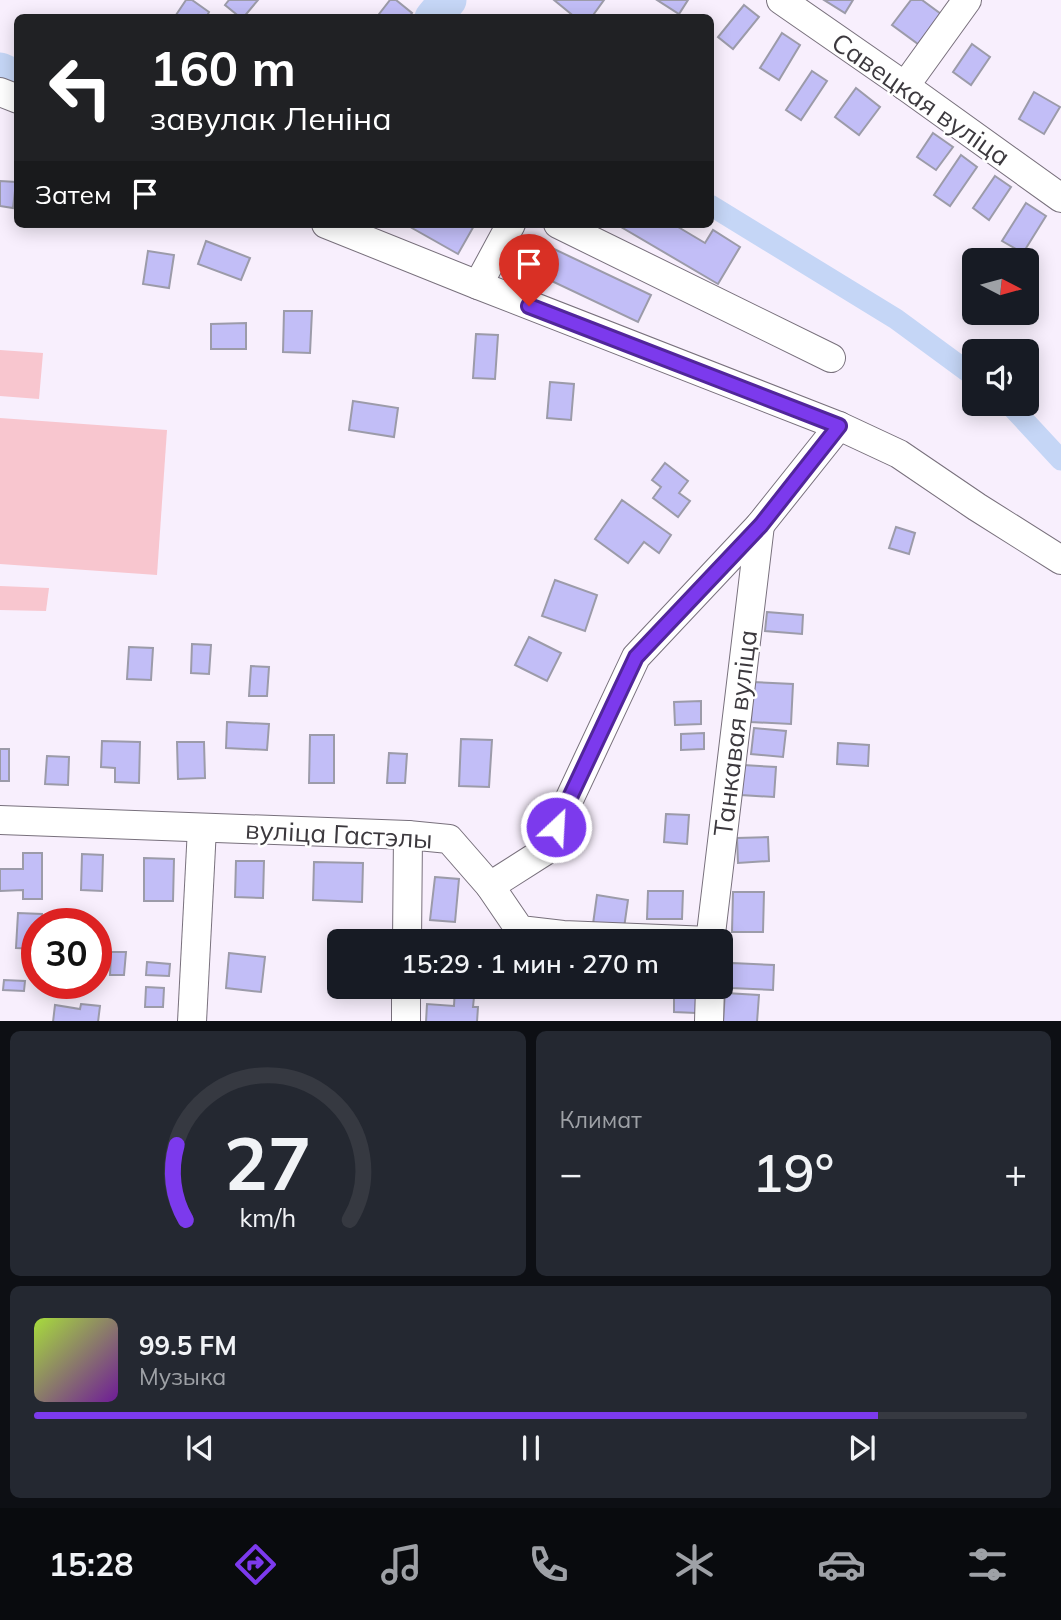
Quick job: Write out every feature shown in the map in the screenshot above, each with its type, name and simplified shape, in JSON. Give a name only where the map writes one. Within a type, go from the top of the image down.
[{"type":"street","name":"Савецкая вуліца","points":[[781,0],[1061,198]]},
{"type":"street","points":[[905,86],[967,0]]},
{"type":"street","points":[[336,228],[839,426],[899,453],[977,508],[1061,559]]},
{"type":"street","points":[[478,285],[510,228]]},
{"type":"street","points":[[566,228],[831,358]]},
{"type":"street","points":[[490,886],[545,852],[636,657],[761,525],[839,426]]},
{"type":"street","name":"Танкавая вуліца","points":[[711,929],[761,525]]},
{"type":"street","name":"вуліца Гастэлы","points":[[0,820],[408,835],[449,839],[490,886],[519,929]]},
{"type":"street","points":[[192,1021],[202,828]]},
{"type":"street","points":[[407,929],[408,835]]},
{"type":"street","points":[[406,999],[406,1021]]},
{"type":"street","points":[[709,1021],[710,999]]},
{"type":"shaded area","points":[[0,350],[43,353],[39,399],[0,396]]},
{"type":"shaded area","points":[[0,418],[167,430],[157,575],[0,564]]},
{"type":"shaded area","points":[[0,586],[49,588],[46,611],[0,610]]},
{"type":"building","points":[[186,0],[192,0],[209,12],[208,14],[177,14]]},
{"type":"building","points":[[229,0],[258,0],[246,14],[236,14],[225,5]]},
{"type":"building","points":[[390,0],[396,0],[412,13],[411,14],[379,14]]},
{"type":"building","points":[[554,0],[604,0],[594,14],[571,14]]},
{"type":"building","points":[[657,0],[688,0],[679,14]]},
{"type":"building","points":[[824,0],[853,0],[845,13]]},
{"type":"building","points":[[911,0],[922,0],[941,14],[918,44],[892,25]]},
{"type":"building","points":[[744,5],[759,17],[733,49],[718,37]]},
{"type":"building","points":[[782,33],[800,45],[779,80],[760,68]]},
{"type":"building","points":[[972,44],[990,57],[971,85],[953,72]]},
{"type":"building","points":[[812,71],[827,81],[801,120],[786,110]]},
{"type":"building","points":[[856,88],[880,107],[859,135],[835,117]]},
{"type":"building","points":[[1034,92],[1060,107],[1044,134],[1019,119]]},
{"type":"building","points":[[933,133],[953,147],[936,170],[917,157]]},
{"type":"building","points":[[961,155],[977,167],[950,206],[934,195]]},
{"type":"building","points":[[995,176],[1011,187],[989,220],[973,208]]},
{"type":"building","points":[[0,181],[14,182],[13,208],[0,206]]},
{"type":"building","points":[[1026,203],[1046,216],[1026,248],[1014,248],[1002,241]]},
{"type":"building","points":[[412,228],[473,228],[458,254]]},
{"type":"building","points":[[623,228],[680,228],[705,243],[713,230],[740,247],[718,284]]},
{"type":"building","points":[[533,239],[651,295],[638,322],[520,266]]},
{"type":"building","points":[[206,241],[250,258],[241,280],[198,264]]},
{"type":"building","points":[[148,251],[174,255],[169,288],[143,284]]},
{"type":"building","points":[[284,311],[312,311],[310,353],[283,352]]},
{"type":"building","points":[[246,323],[246,349],[211,349],[211,324]]},
{"type":"building","points":[[476,334],[498,335],[495,379],[473,378]]},
{"type":"building","points":[[550,382],[574,384],[571,420],[547,418]]},
{"type":"building","points":[[353,401],[398,408],[394,437],[349,430]]},
{"type":"building","points":[[665,463],[688,481],[679,493],[690,501],[678,517],[653,498],[661,487],[652,480]]},
{"type":"building","points":[[622,500],[671,535],[659,553],[644,542],[628,563],[595,539]]},
{"type":"building","points":[[896,527],[915,533],[909,554],[889,548]]},
{"type":"building","points":[[555,580],[597,595],[585,631],[542,616]]},
{"type":"building","points":[[767,612],[803,615],[802,634],[765,631]]},
{"type":"building","points":[[529,637],[561,653],[547,681],[515,665]]},
{"type":"building","points":[[192,644],[211,645],[209,674],[191,673]]},
{"type":"building","points":[[129,647],[153,648],[151,680],[127,679]]},
{"type":"building","points":[[251,666],[269,667],[267,696],[249,696]]},
{"type":"building","points":[[753,682],[793,684],[791,724],[751,722]]},
{"type":"building","points":[[701,701],[701,724],[675,725],[674,702]]},
{"type":"building","points":[[227,722],[269,724],[267,750],[226,748]]},
{"type":"building","points":[[754,728],[786,731],[783,757],[751,754]]},
{"type":"building","points":[[704,733],[704,749],[681,750],[681,734]]},
{"type":"building","points":[[310,735],[334,735],[334,783],[309,783]]},
{"type":"building","points":[[461,739],[492,740],[489,787],[459,786]]},
{"type":"building","points":[[102,741],[140,742],[139,783],[115,782],[115,768],[101,767]]},
{"type":"building","points":[[177,742],[204,742],[205,778],[178,779]]},
{"type":"building","points":[[838,743],[869,745],[868,766],[837,764]]},
{"type":"building","points":[[0,749],[9,749],[9,781],[0,781]]},
{"type":"building","points":[[389,753],[407,754],[405,783],[387,783]]},
{"type":"building","points":[[47,756],[69,757],[68,785],[45,784]]},
{"type":"building","points":[[743,765],[776,767],[774,797],[741,795]]},
{"type":"building","points":[[666,814],[689,815],[687,844],[664,842]]},
{"type":"building","points":[[768,837],[769,861],[738,863],[737,838]]},
{"type":"building","points":[[23,853],[42,853],[42,899],[23,899],[23,890],[0,891],[0,869],[23,869]]},
{"type":"building","points":[[82,854],[103,855],[102,891],[81,890]]},
{"type":"building","points":[[144,858],[174,859],[173,901],[144,901]]},
{"type":"building","points":[[236,861],[264,861],[263,898],[235,897]]},
{"type":"building","points":[[314,862],[363,863],[362,902],[313,900]]},
{"type":"building","points":[[435,877],[459,879],[455,922],[430,920]]},
{"type":"building","points":[[648,891],[683,891],[682,919],[647,919]]},
{"type":"building","points":[[733,892],[764,892],[763,932],[733,932]]},
{"type":"building","points":[[597,895],[628,900],[624,928],[593,924]]},
{"type":"building","points":[[18,913],[21,913],[21,948],[16,948]]},
{"type":"building","points":[[112,952],[126,952],[124,975],[112,975]]},
{"type":"building","points":[[229,953],[265,957],[261,992],[226,988]]},
{"type":"building","points":[[147,962],[170,964],[169,976],[146,975]]},
{"type":"building","points":[[733,963],[774,965],[773,990],[733,988]]},
{"type":"building","points":[[4,980],[21,981],[21,991],[3,990]]},
{"type":"building","points":[[146,987],[164,988],[163,1007],[145,1007]]},
{"type":"building","points":[[733,993],[759,995],[757,1021],[723,1021],[725,999],[733,999]]},
{"type":"building","points":[[454,999],[474,999],[473,1007],[478,1007],[477,1021],[426,1021],[427,1004],[454,1006]]},
{"type":"building","points":[[674,999],[696,999],[696,1013],[674,1012]]},
{"type":"building","points":[[81,1004],[100,1006],[98,1021],[53,1021],[55,1005],[80,1009]]},
{"type":"waterway","points":[[436,14],[448,0]]},
{"type":"waterway","points":[[0,71],[14,77]]},
{"type":"waterway","points":[[714,207],[896,319],[962,367]]},
{"type":"waterway","points":[[1020,416],[1061,460]]},
{"type":"route","points":[[529,306],[839,426],[761,525],[636,657],[556,827]]}]
